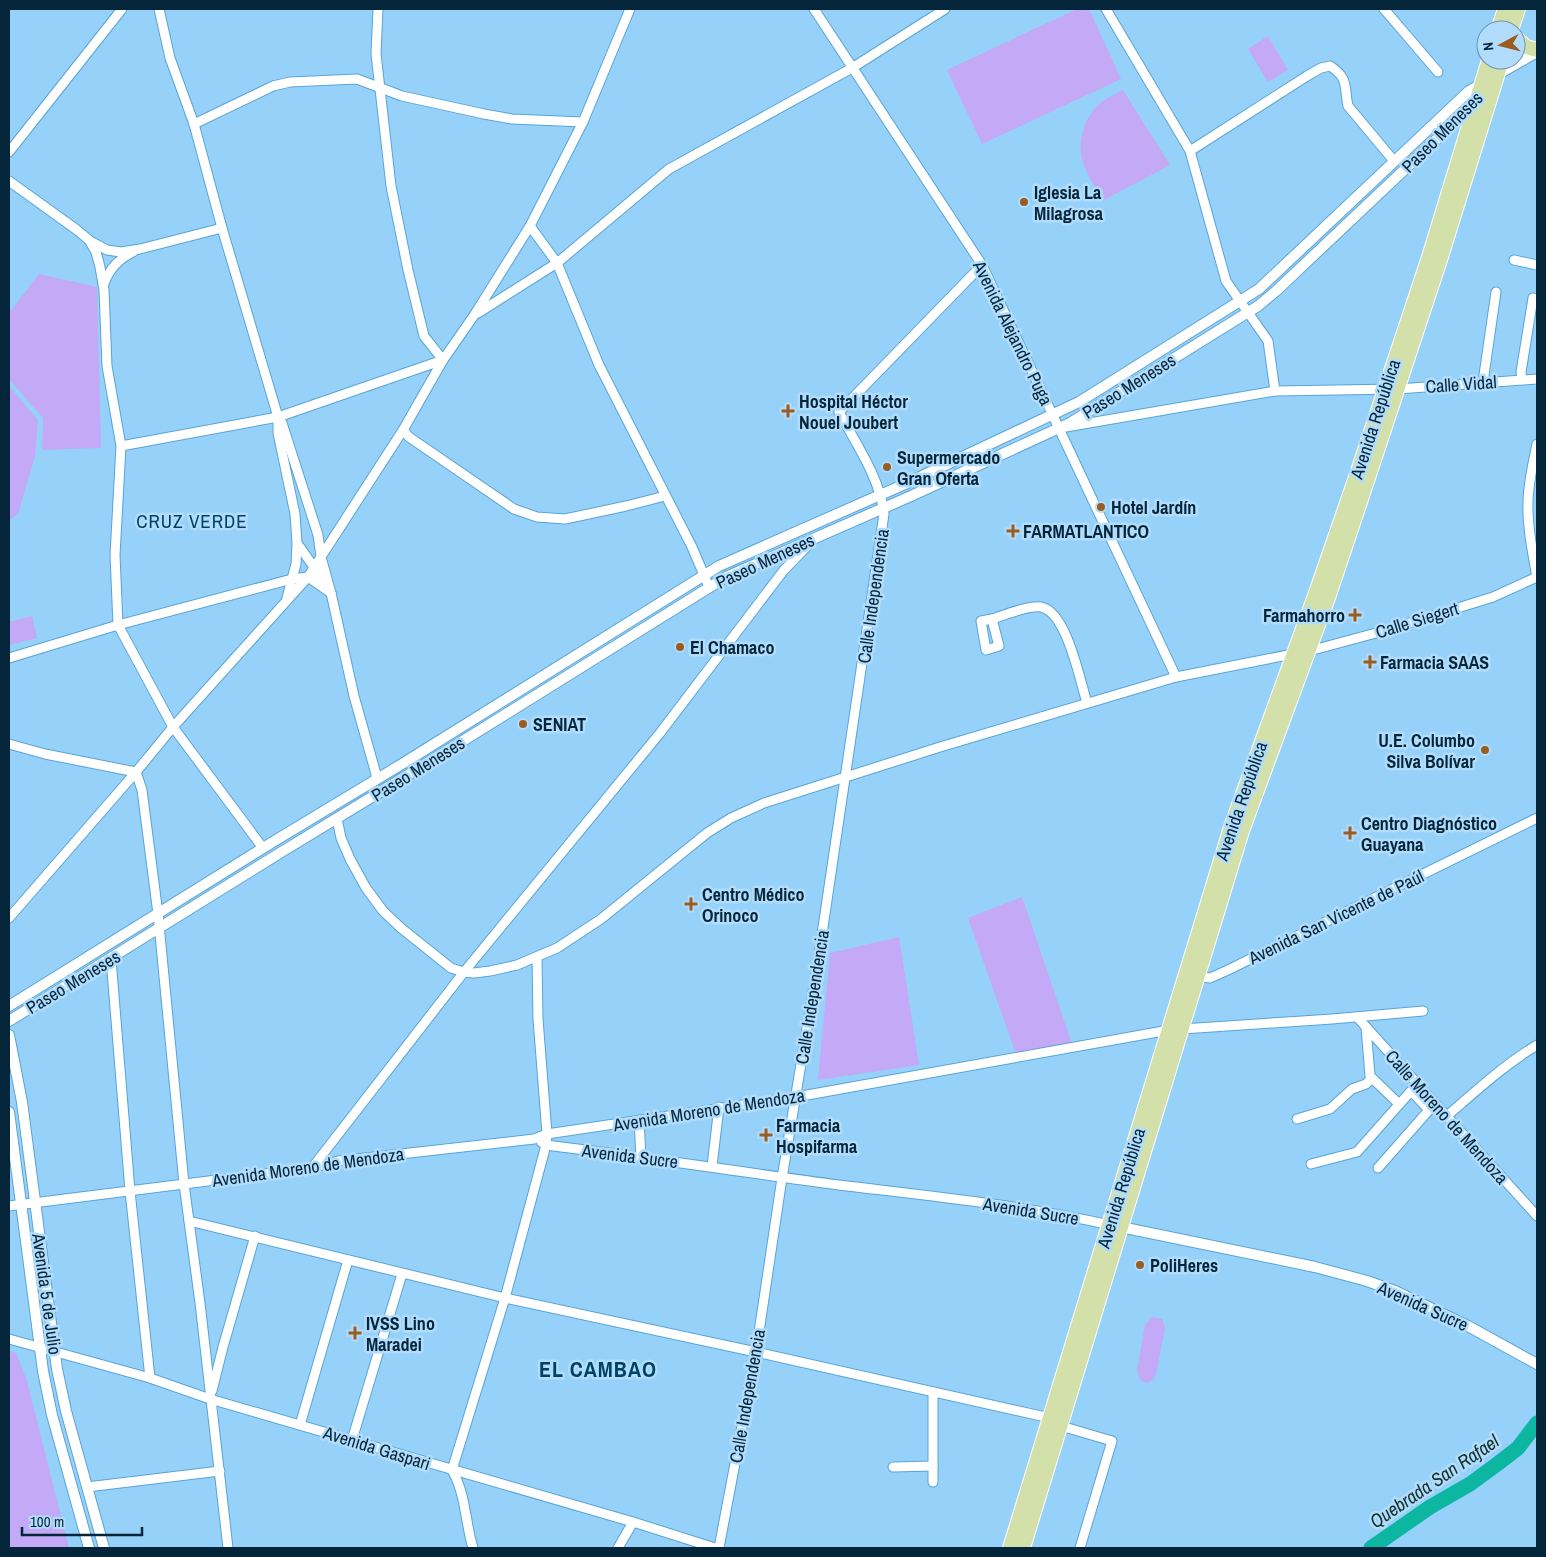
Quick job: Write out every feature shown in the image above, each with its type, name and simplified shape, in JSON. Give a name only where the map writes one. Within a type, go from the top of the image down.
[{"type":"main road","points":[[1526,47],[1537,54]]},
{"type":"main road","name":"Avenida República","points":[[1010,1548],[1055,1422],[1192,976],[1301,653],[1329,595],[1486,70]]},
{"type":"main road","name":"Avenida República","points":[[1391,389],[1440,260],[1498,70]]},
{"type":"main road","name":"Avenida República","points":[[1023,1548],[1055,1422]]},
{"type":"street","points":[[9,152],[122,9]]},
{"type":"street","points":[[159,9],[170,58],[194,124],[222,228],[278,417],[278,433],[295,514],[297,542],[296,564],[286,602]]},
{"type":"street","points":[[378,9],[376,54],[392,186],[408,270],[424,336],[443,360]]},
{"type":"street","points":[[9,918],[136,772],[172,727],[308,577],[403,430],[443,360],[476,314],[530,226],[583,122],[630,9]]},
{"type":"street","name":"Avenida Alejandro Puga","points":[[814,9],[982,265],[1176,677]]},
{"type":"street","points":[[476,314],[556,263],[669,169],[852,68],[945,9]]},
{"type":"street","points":[[1106,9],[1190,152],[1226,280],[1268,341],[1275,391]]},
{"type":"street","points":[[1384,9],[1438,72]]},
{"type":"street","points":[[1497,74],[1537,54]]},
{"type":"street","points":[[1190,152],[1307,76],[1321,68],[1330,66],[1340,72],[1347,86],[1346,97],[1348,106],[1394,161]]},
{"type":"street","name":"Paseo Meneses","points":[[9,1021],[709,587],[746,568],[816,537],[882,501],[1080,402],[1241,301],[1268,281],[1464,95],[1497,74]]},
{"type":"street","name":"Paseo Meneses","points":[[9,1006],[704,575],[740,555],[882,501],[1058,428],[1086,414],[1247,313],[1276,291],[1476,102],[1497,74]]},
{"type":"street","points":[[194,124],[273,86],[290,82],[357,79],[402,96],[484,114],[512,119],[583,122]]},
{"type":"street","points":[[9,182],[62,218],[89,240],[107,250],[121,252],[140,249],[222,228]]},
{"type":"street","points":[[530,226],[556,263],[599,365],[692,547],[709,587]]},
{"type":"street","points":[[89,240],[96,252],[103,287],[107,366],[121,446],[115,555],[118,625],[172,727],[260,844],[261,849]]},
{"type":"street","points":[[103,287],[108,274],[114,266],[125,256],[140,249]]},
{"type":"street","points":[[1514,260],[1537,265]]},
{"type":"street","points":[[882,501],[872,474],[839,412],[982,265]]},
{"type":"street","points":[[1485,382],[1484,375],[1496,292]]},
{"type":"street","points":[[1522,380],[1521,372],[1533,298]]},
{"type":"street","points":[[121,446],[278,417],[443,360]]},
{"type":"street","name":"Calle Vidal","points":[[1058,428],[1275,391],[1391,389],[1537,379]]},
{"type":"street","points":[[278,417],[282,423],[318,535],[321,557],[376,780]]},
{"type":"street","points":[[403,430],[409,437],[514,508],[537,517],[565,520],[665,496]]},
{"type":"street","points":[[1537,444],[1528,500],[1528,515],[1537,578]]},
{"type":"street","name":"Calle Independencia","points":[[719,1548],[756,1352],[846,778],[882,534],[882,501]]},
{"type":"street","points":[[297,542],[308,549],[311,548],[318,535]]},
{"type":"street","points":[[312,1168],[464,972],[660,733],[784,570],[816,537]]},
{"type":"street","points":[[297,542],[331,593]]},
{"type":"street","points":[[9,658],[118,625],[292,579],[308,577],[331,593]]},
{"type":"street","name":"Calle Siegert","points":[[464,972],[474,974],[517,965],[557,948],[594,924],[707,832],[731,818],[764,803],[940,747],[1176,677],[1301,653],[1387,630],[1493,597],[1537,578]]},
{"type":"street","points":[[269,585],[284,590],[286,602]]},
{"type":"street","points":[[992,619],[1028,608],[1041,607],[1051,611],[1066,634],[1087,703]]},
{"type":"street","points":[[9,744],[45,754],[136,772]]},
{"type":"street","points":[[136,772],[142,790],[158,914],[184,1184],[228,1548]]},
{"type":"street","points":[[336,818],[341,838],[350,859],[366,888],[383,911],[436,958],[451,968],[464,972]]},
{"type":"street","name":"Avenida San Vicente de Paúl","points":[[1192,976],[1210,978],[1228,970],[1537,818]]},
{"type":"street","points":[[473,1548],[468,1531],[462,1490],[452,1470],[505,1298],[546,1145],[547,1134],[538,1019],[536,958]]},
{"type":"street","points":[[111,959],[130,1191],[150,1378]]},
{"type":"street","points":[[1176,1029],[1357,1017],[1422,1010]]},
{"type":"street","name":"Calle Moreno de Mendoza","points":[[1357,1017],[1537,1216]]},
{"type":"street","points":[[1366,1027],[1370,1076],[1399,1104]]},
{"type":"street","name":"Avenida Moreno de Mendoza","points":[[9,1206],[312,1168],[338,1162],[534,1139],[547,1134],[796,1097],[1176,1029]]},
{"type":"street","name":"Avenida 5 de Julio","points":[[9,1036],[18,1075],[55,1352],[66,1411],[104,1548]]},
{"type":"street","points":[[1447,1116],[1517,1057],[1537,1045]]},
{"type":"street","points":[[1297,1119],[1330,1109],[1352,1089],[1366,1084],[1372,1078]]},
{"type":"street","points":[[1311,1164],[1357,1152],[1411,1091],[1429,1110],[1378,1168]]},
{"type":"street","points":[[712,1166],[719,1107]]},
{"type":"street","name":"Avenida 5 de Julio","points":[[9,1112],[40,1349],[52,1415],[88,1548]]},
{"type":"street","points":[[639,1120],[641,1157]]},
{"type":"street","name":"Avenida Sucre","points":[[534,1139],[546,1145],[712,1166],[782,1178],[1034,1210],[1315,1267],[1367,1281],[1395,1291],[1468,1326],[1536,1363]]},
{"type":"street","points":[[189,1220],[505,1298],[933,1392],[1055,1422],[1112,1441],[1080,1548]]},
{"type":"street","points":[[210,1399],[255,1236]]},
{"type":"street","points":[[300,1425],[348,1260]]},
{"type":"street","points":[[352,1440],[402,1274]]},
{"type":"street","name":"Avenida Gaspari","points":[[9,1339],[150,1378],[210,1399],[633,1522],[715,1548]]},
{"type":"street","points":[[933,1392],[933,1482]]},
{"type":"street","points":[[893,1467],[933,1466]]},
{"type":"street","points":[[87,1487],[220,1471]]},
{"type":"street","points":[[618,1548],[633,1522]]},
{"type":"shaded area","points":[[1077,9],[1089,9],[1121,79],[982,144],[947,70]]},
{"type":"shaded area","points":[[1268,36],[1288,70],[1268,82],[1248,49]]},
{"type":"shaded area","points":[[1123,90],[1170,165],[1104,200],[1085,167],[1081,154],[1081,137],[1087,121],[1096,107]]},
{"type":"shaded area","points":[[39,274],[97,287],[101,448],[42,450],[43,418],[9,379],[9,313]]},
{"type":"shaded area","points":[[9,386],[38,420],[35,456],[18,514],[9,520]]},
{"type":"shaded area","points":[[32,616],[37,638],[9,645],[9,622]]},
{"type":"shaded area","points":[[1022,897],[1073,1047],[1017,1057],[968,918]]},
{"type":"shaded area","points":[[899,937],[919,1065],[818,1080],[830,953]]},
{"type":"shaded area","points":[[1152,1317],[1162,1319],[1165,1328],[1156,1374],[1153,1380],[1147,1383],[1140,1380],[1137,1371],[1145,1325]]},
{"type":"shaded area","points":[[9,1351],[16,1353],[27,1381],[69,1548],[9,1548]]},
{"type":"waterway","name":"Quebrada San Rafael","points":[[1371,1548],[1430,1507],[1470,1484],[1496,1465],[1518,1448],[1537,1423]]},
{"type":"place","name":"Iglesia La Milagrosa","points":[[1024,202]]},
{"type":"place","name":"Hospital Héctor Nouel Joubert","points":[[788,411]]},
{"type":"place","name":"Supermercado Gran Oferta","points":[[887,467]]},
{"type":"place","name":"Hotel Jardín","points":[[1101,507]]},
{"type":"place","name":"FARMATLANTICO","points":[[1013,531]]},
{"type":"place","name":"Farmahorro","points":[[1355,615]]},
{"type":"place","name":"El Chamaco","points":[[680,647]]},
{"type":"place","name":"Farmacia SAAS","points":[[1370,662]]},
{"type":"place","name":"SENIAT","points":[[523,724]]},
{"type":"place","name":"U.E. Columbo Silva Bolívar","points":[[1485,750]]},
{"type":"place","name":"Centro Diagnóstico Guayana","points":[[1350,833]]},
{"type":"place","name":"Centro Médico Orinoco","points":[[691,904]]},
{"type":"place","name":"Farmacia Hospifarma","points":[[766,1135]]},
{"type":"place","name":"PoliHeres","points":[[1140,1265]]},
{"type":"place","name":"IVSS Lino Maradei","points":[[355,1333]]},
{"type":"district","name":"CRUZ VERDE","points":[[192,521]]},
{"type":"district","name":"EL CAMBAO","points":[[598,1369]]}]
